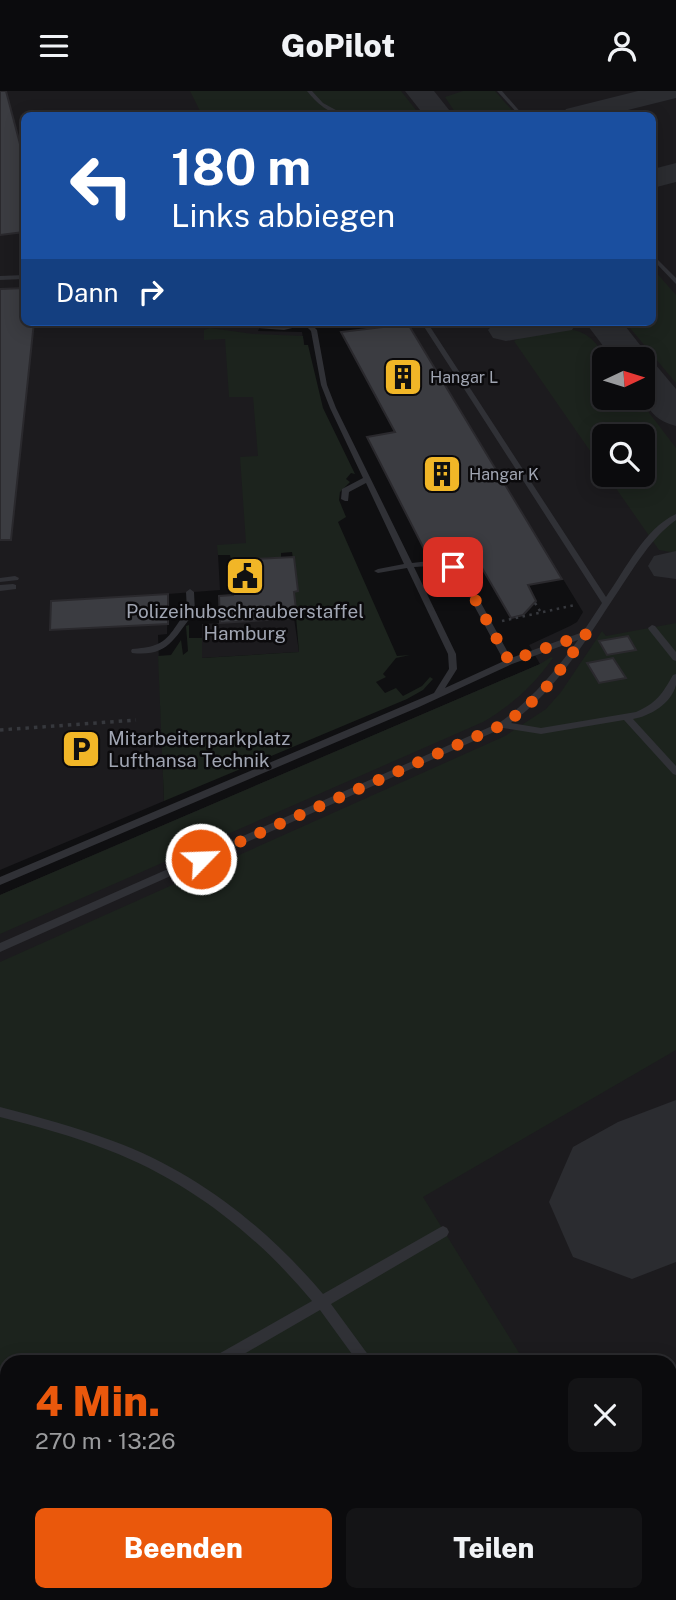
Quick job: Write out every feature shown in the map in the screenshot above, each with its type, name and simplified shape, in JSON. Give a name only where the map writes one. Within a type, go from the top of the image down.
[{"type":"lane","points":[[309,91],[321,104],[336,112]]},
{"type":"lane","points":[[499,91],[518,112]]},
{"type":"lane","points":[[656,260],[676,282]]},
{"type":"lane","points":[[0,278],[21,277]]},
{"type":"lane","points":[[257,326],[294,326]]},
{"type":"lane","points":[[310,326],[314,331],[324,385],[333,408],[452,654],[454,662],[450,677],[435,695]]},
{"type":"lane","points":[[427,326],[606,603]]},
{"type":"lane","points":[[345,499],[345,491],[368,479]]},
{"type":"lane","points":[[0,948],[502,725],[529,708],[586,634],[651,539],[664,524],[676,516]]},
{"type":"lane","points":[[378,571],[444,565],[460,572],[509,661]]},
{"type":"lane","points":[[0,580],[14,583],[0,588]]},
{"type":"lane","points":[[135,651],[158,649],[170,643],[176,634],[177,625],[191,612],[190,592]]},
{"type":"lane","points":[[652,628],[676,658]]},
{"type":"lane","points":[[0,881],[509,661],[586,634]]},
{"type":"lane","points":[[502,725],[541,731],[627,718],[654,708],[667,694],[676,677]]},
{"type":"lane","points":[[627,718],[676,772]]},
{"type":"lane","points":[[0,1112],[78,1132],[131,1152],[188,1182],[232,1212],[275,1249],[323,1302],[359,1355]]},
{"type":"lane","points":[[230,1355],[443,1232]]},
{"type":"path","points":[[535,603],[540,611]]},
{"type":"path","points":[[509,619],[575,605]]},
{"type":"path","points":[[0,730],[136,720]]},
{"type":"shaded area","points":[[0,91],[676,91],[676,1355],[0,1355],[0,895],[540,664],[529,645],[577,622],[583,612],[409,326],[656,326],[656,112],[21,112],[21,326],[260,326],[258,331],[302,332],[328,477],[297,549],[218,554],[220,590],[168,594],[167,634],[158,635],[164,801],[0,870]]},
{"type":"shaded area","points":[[190,91],[401,91],[418,112],[200,112]]},
{"type":"shaded area","points":[[463,91],[495,91],[513,112],[455,112],[445,97]]},
{"type":"shaded area","points":[[656,272],[676,295],[676,383],[655,358],[655,347],[646,347],[628,326],[656,326]]},
{"type":"shaded area","points":[[210,328],[253,334],[303,336],[304,345],[308,345],[323,408],[355,474],[351,473],[346,479],[350,482],[340,492],[339,500],[346,517],[338,522],[397,656],[410,655],[396,658],[383,674],[386,677],[376,682],[385,693],[396,688],[403,696],[422,686],[430,677],[433,679],[423,690],[407,699],[164,801],[158,656],[171,655],[181,640],[183,655],[188,651],[186,626],[189,625],[189,638],[202,638],[202,658],[299,652],[294,592],[298,591],[292,552],[281,553],[281,557],[231,560],[230,555],[218,555],[217,545],[246,543],[240,457],[258,456],[253,397],[229,397],[225,339],[204,340],[204,330]]},
{"type":"shaded area","points":[[565,329],[585,334],[599,347],[592,347],[592,410],[647,410],[676,448],[676,553],[659,550],[615,487],[655,487],[655,424],[592,424],[592,454],[514,341],[526,335]]},
{"type":"shaded area","points":[[294,618],[299,652],[202,658],[202,624]]},
{"type":"shaded area","points":[[676,623],[676,1050],[423,1197],[520,1355],[0,1355],[0,962],[505,736],[546,709],[561,692],[602,631],[606,636]]},
{"type":"shaded area","points":[[553,658],[530,686],[483,722],[0,934],[0,895]]},
{"type":"building","points":[[0,91],[6,91],[21,148],[21,232],[0,235]]},
{"type":"building","points":[[21,288],[21,326],[34,326],[11,540],[0,540],[0,289]]},
{"type":"building","points":[[409,326],[562,579],[528,585],[536,601],[523,615],[511,618],[467,542],[424,549],[367,437],[395,432],[341,332]]},
{"type":"building","points":[[294,557],[298,591],[294,592],[297,618],[220,623],[219,596],[233,595],[231,560]]},
{"type":"building","points":[[168,594],[168,624],[50,630],[51,601]]},
{"type":"building","points":[[628,636],[636,650],[607,655],[599,641]]},
{"type":"building","points":[[613,658],[626,678],[599,683],[587,663]]},
{"type":"taxiway","points":[[419,91],[436,112]]},
{"type":"taxiway","points":[[588,112],[671,91]]},
{"type":"taxiway","points":[[656,178],[676,172]]},
{"type":"taxiway","points":[[506,330],[532,326]]},
{"type":"taxiway","points":[[606,326],[623,347]]},
{"type":"taxiway","points":[[655,388],[676,414]]},
{"type":"taxiway","points":[[670,566],[676,565]]},
{"type":"runway","points":[[632,1202],[676,1175]]},
{"type":"place","name":"Hangar L","points":[[403,377]]},
{"type":"place","name":"Hangar K","points":[[442,474]]},
{"type":"place","name":"Polizeihubschrauberstaffel Hamburg","points":[[245,576]]},
{"type":"place","name":"Mitarbeiterparkplatz Lufthansa Technik","points":[[81,749]]},
{"type":"route","points":[[201,859],[502,725],[529,708],[547,688],[586,634],[509,661],[460,572],[453,567]]}]
